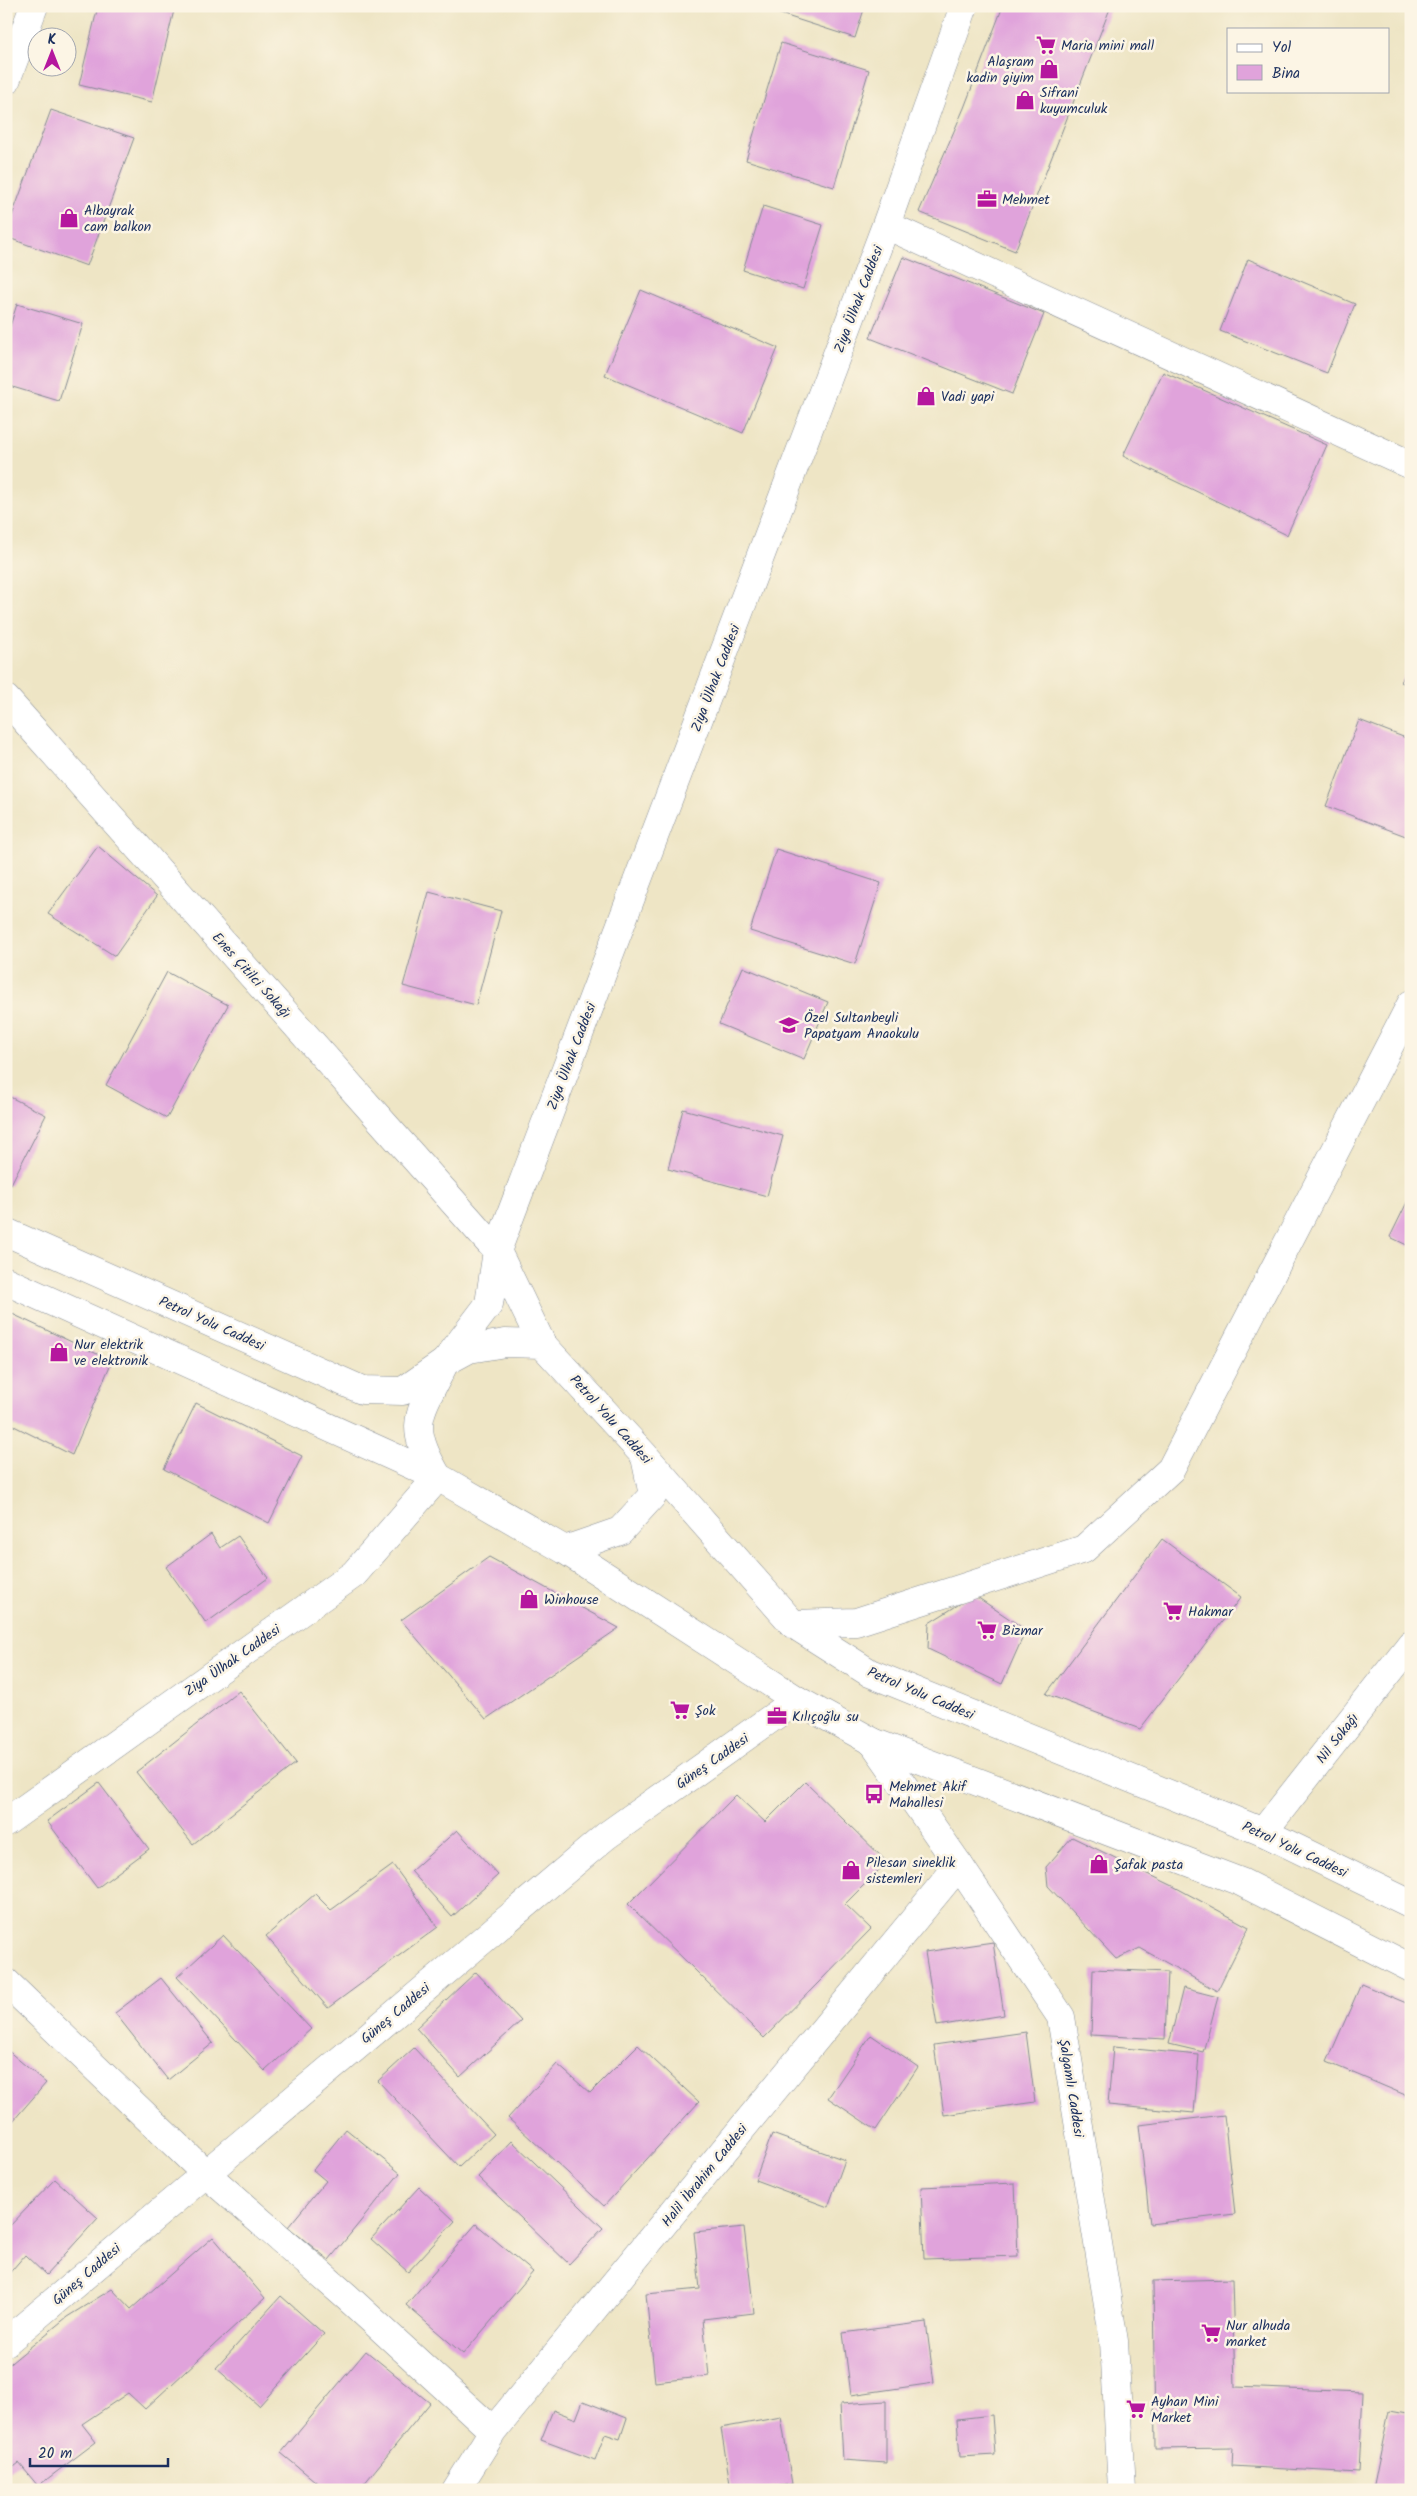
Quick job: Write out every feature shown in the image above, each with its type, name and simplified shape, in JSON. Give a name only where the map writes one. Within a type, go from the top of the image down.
[{"type":"street","points":[[6,81],[34,6]]},
{"type":"street","name":"Ziya Ülhak Caddesi","points":[[445,1362],[489,1304],[497,1251],[886,225],[964,6]]},
{"type":"street","points":[[886,225],[1411,466]]},
{"type":"street","name":"Enes Çitilci Sokağı","points":[[6,699],[497,1251]]},
{"type":"street","points":[[794,1624],[856,1622],[1084,1549],[1171,1469],[1411,1004]]},
{"type":"street","name":"Petrol Yolu Caddesi","points":[[6,1232],[362,1390],[403,1391],[445,1362],[469,1349],[505,1343],[542,1344],[645,1456],[794,1624],[870,1673],[1263,1832],[1411,1904]]},
{"type":"street","points":[[497,1251],[542,1344]]},
{"type":"street","points":[[6,1280],[438,1477],[565,1550],[798,1700],[873,1742],[1241,1882],[1411,1968]]},
{"type":"street","points":[[438,1477],[419,1439],[419,1416],[445,1362]]},
{"type":"street","points":[[565,1550],[620,1531],[653,1495],[645,1456]]},
{"type":"street","name":"Ziya Ülhak Caddesi","points":[[6,1822],[354,1574],[438,1477]]},
{"type":"street","name":"Nil Sokağı","points":[[1263,1832],[1411,1644]]},
{"type":"street","name":"Güneş Caddesi","points":[[6,2342],[205,2172],[606,1836],[798,1700]]},
{"type":"street","name":"Şalgamlı Caddesi","points":[[873,1742],[959,1865],[1061,2017],[1114,2341],[1122,2490]]},
{"type":"street","name":"Halil İbrahim Caddesi","points":[[456,2490],[493,2432],[959,1865]]},
{"type":"street","points":[[6,1982],[205,2172],[347,2297],[493,2432]]},
{"type":"building","points":[[98,6],[175,6],[152,102],[79,85]]},
{"type":"building","points":[[769,6],[865,6],[855,38],[768,10]]},
{"type":"building","points":[[1003,6],[1111,6],[1015,251],[919,212],[964,108]]},
{"type":"building","points":[[781,43],[869,70],[834,187],[746,160]]},
{"type":"building","points":[[51,110],[134,138],[87,266],[6,237],[6,232]]},
{"type":"building","points":[[763,206],[823,225],[803,289],[743,270]]},
{"type":"building","points":[[903,257],[1044,314],[1012,394],[870,338]]},
{"type":"building","points":[[1248,259],[1355,304],[1327,373],[1220,331]]},
{"type":"building","points":[[641,290],[778,348],[743,433],[605,375]]},
{"type":"building","points":[[17,304],[83,324],[59,401],[6,385],[6,339]]},
{"type":"building","points":[[1163,372],[1327,445],[1287,535],[1123,456]]},
{"type":"building","points":[[1411,663],[1411,687],[1401,682]]},
{"type":"building","points":[[1359,720],[1411,740],[1411,838],[1326,806]]},
{"type":"building","points":[[98,846],[157,896],[115,956],[48,914]]},
{"type":"building","points":[[776,849],[881,883],[855,964],[750,931]]},
{"type":"building","points":[[429,892],[501,911],[476,1005],[403,986]]},
{"type":"building","points":[[743,967],[828,1002],[804,1059],[719,1024]]},
{"type":"building","points":[[167,972],[228,1005],[167,1118],[106,1085]]},
{"type":"building","points":[[6,1095],[46,1115],[10,1186],[6,1184]]},
{"type":"building","points":[[683,1109],[783,1136],[767,1196],[668,1169]]},
{"type":"building","points":[[1411,1194],[1411,1247],[1390,1237]]},
{"type":"building","points":[[6,1311],[112,1361],[72,1455],[6,1422]]},
{"type":"building","points":[[196,1403],[302,1456],[269,1523],[164,1469]]},
{"type":"building","points":[[211,1534],[220,1548],[238,1536],[268,1578],[206,1623],[166,1567]]},
{"type":"building","points":[[1162,1539],[1241,1597],[1140,1729],[1046,1694]]},
{"type":"building","points":[[489,1557],[619,1628],[486,1719],[401,1620]]},
{"type":"building","points":[[974,1595],[1026,1630],[1002,1684],[928,1649],[929,1623]]},
{"type":"building","points":[[239,1691],[296,1763],[193,1844],[136,1772]]},
{"type":"building","points":[[805,1782],[887,1862],[845,1904],[871,1929],[764,2038],[628,1904],[736,1795],[765,1822]]},
{"type":"building","points":[[99,1783],[149,1849],[97,1888],[47,1821]]},
{"type":"building","points":[[457,1830],[498,1875],[452,1917],[411,1871]]},
{"type":"building","points":[[1072,1837],[1171,1885],[1249,1927],[1217,1991],[1140,1948],[1116,1959],[1048,1886],[1046,1867]]},
{"type":"building","points":[[393,1865],[438,1927],[328,2008],[266,1936],[315,1894],[331,1910]]},
{"type":"building","points":[[223,1935],[311,2029],[265,2071],[177,1977]]},
{"type":"building","points":[[993,1942],[1004,2015],[937,2026],[925,1952]]},
{"type":"building","points":[[1093,1969],[1168,1972],[1165,2039],[1091,2035]]},
{"type":"building","points":[[476,1972],[521,2021],[460,2077],[416,2028]]},
{"type":"building","points":[[161,1978],[213,2043],[168,2080],[115,2013]]},
{"type":"building","points":[[1361,1984],[1411,2005],[1410,2097],[1327,2062]]},
{"type":"building","points":[[1183,1988],[1218,1997],[1203,2052],[1169,2044]]},
{"type":"building","points":[[1026,2032],[1035,2102],[944,2115],[934,2045]]},
{"type":"building","points":[[871,2035],[918,2067],[876,2130],[828,2098]]},
{"type":"building","points":[[638,2045],[699,2102],[604,2206],[508,2118],[557,2064],[590,2093]]},
{"type":"building","points":[[1113,2047],[1199,2055],[1194,2113],[1108,2105]]},
{"type":"building","points":[[414,2048],[494,2134],[459,2167],[378,2081]]},
{"type":"building","points":[[6,2049],[46,2083],[6,2129]]},
{"type":"building","points":[[1224,2115],[1235,2214],[1150,2224],[1139,2125]]},
{"type":"building","points":[[346,2129],[400,2173],[329,2260],[288,2227],[326,2181],[313,2170]]},
{"type":"building","points":[[772,2134],[845,2160],[828,2207],[755,2180]]},
{"type":"building","points":[[512,2141],[603,2228],[569,2264],[478,2177]]},
{"type":"building","points":[[55,2179],[98,2218],[46,2275],[25,2255],[6,2277],[6,2230]]},
{"type":"building","points":[[1015,2183],[1018,2256],[924,2259],[921,2187]]},
{"type":"building","points":[[419,2187],[455,2221],[408,2272],[371,2239]]},
{"type":"building","points":[[476,2224],[533,2272],[463,2354],[406,2305]]},
{"type":"building","points":[[744,2227],[754,2313],[703,2319],[709,2376],[655,2382],[646,2294],[700,2289],[694,2232]]},
{"type":"building","points":[[213,2237],[265,2298],[145,2409],[128,2393],[82,2424],[96,2442],[38,2486],[19,2463],[6,2473],[6,2367],[67,2317],[112,2289],[131,2309]]},
{"type":"building","points":[[1232,2279],[1235,2387],[1363,2392],[1359,2473],[1232,2466],[1233,2448],[1155,2449],[1153,2281]]},
{"type":"building","points":[[281,2296],[324,2334],[259,2406],[216,2368]]},
{"type":"building","points":[[926,2322],[934,2383],[851,2395],[843,2333]]},
{"type":"building","points":[[366,2351],[430,2403],[359,2490],[326,2490],[281,2453]]},
{"type":"building","points":[[583,2401],[627,2418],[620,2439],[605,2434],[595,2460],[541,2440],[553,2410],[576,2419]]},
{"type":"building","points":[[886,2401],[886,2463],[843,2460],[840,2404]]},
{"type":"building","points":[[1389,2411],[1411,2415],[1411,2490],[1373,2490]]},
{"type":"building","points":[[992,2415],[995,2455],[960,2457],[957,2419]]},
{"type":"building","points":[[781,2417],[792,2484],[760,2490],[731,2490],[721,2428]]},
{"type":"place","name":"Maria mini mall","points":[[1046,45]]},
{"type":"place","name":"Alaşram kadin giyim","points":[[1049,69]]},
{"type":"place","name":"Sifrani kuyumculuk","points":[[1025,100]]},
{"type":"place","name":"Mehmet","points":[[987,199]]},
{"type":"place","name":"Albayrak cam balkon","points":[[69,218]]},
{"type":"place","name":"Vadi yapi","points":[[926,396]]},
{"type":"place","name":"Özel Sultanbeyli Papatyam Anaokulu","points":[[789,1025]]},
{"type":"place","name":"Nur elektrik ve elektronik","points":[[59,1352]]},
{"type":"place","name":"Winhouse","points":[[529,1599]]},
{"type":"place","name":"Hakmar","points":[[1173,1611]]},
{"type":"place","name":"Bizmar","points":[[987,1630]]},
{"type":"place","name":"Şok","points":[[680,1710]]},
{"type":"place","name":"Kılıçoğlu su","points":[[777,1716]]},
{"type":"place","name":"Mehmet Akif Mahallesi","points":[[874,1794]]},
{"type":"place","name":"Şafak pasta","points":[[1099,1864]]},
{"type":"place","name":"Pilesan sineklik sistemleri","points":[[851,1870]]},
{"type":"place","name":"Nur alhuda market","points":[[1211,2333]]},
{"type":"place","name":"Ayhan Mini Market","points":[[1136,2409]]}]
